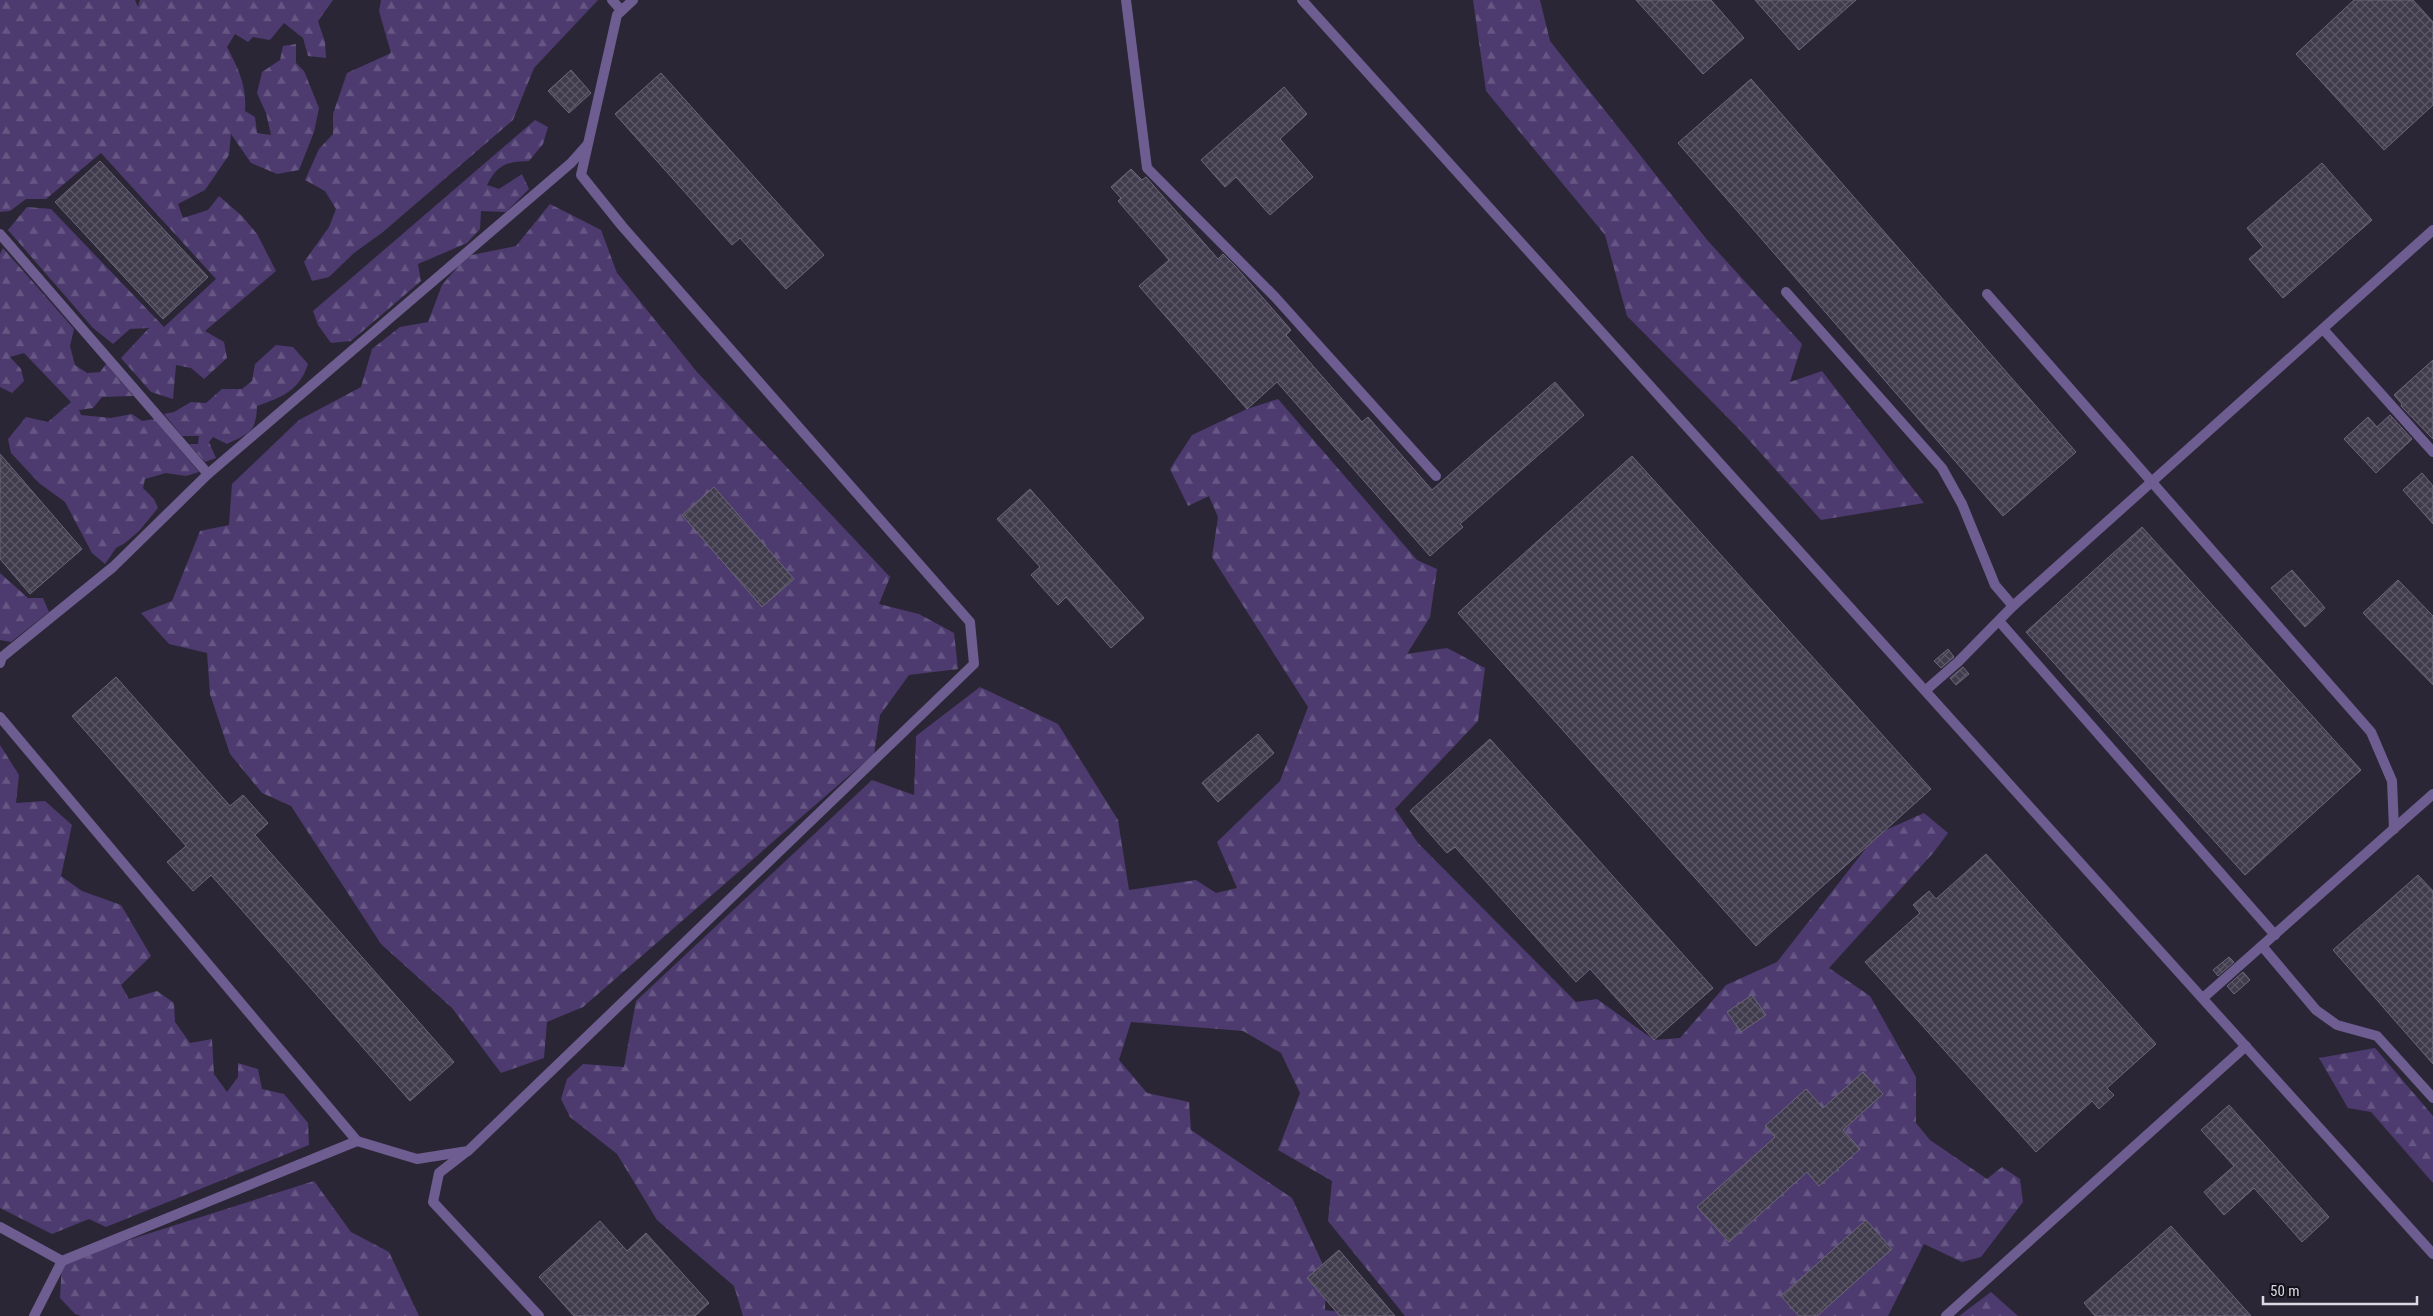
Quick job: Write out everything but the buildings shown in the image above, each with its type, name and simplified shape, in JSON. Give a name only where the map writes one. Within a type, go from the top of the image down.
[{"type":"lane","points":[[612,0],[621,10]]},
{"type":"lane","points":[[539,1316],[433,1202],[439,1173],[468,1151],[974,664],[970,622],[629,233],[581,175],[616,15],[633,0]]},
{"type":"lane","points":[[1126,0],[1147,168],[1276,297],[1436,476]]},
{"type":"lane","points":[[1302,0],[2433,1254]]},
{"type":"lane","points":[[1,658],[113,567],[208,474],[571,163],[588,144]]},
{"type":"lane","points":[[1926,690],[2013,606],[2433,230]]},
{"type":"lane","points":[[0,234],[208,474]]},
{"type":"lane","points":[[1786,292],[1942,468],[1962,504],[1995,585],[2013,606]]},
{"type":"lane","points":[[1987,294],[2153,481],[2371,732],[2392,781],[2394,829]]},
{"type":"lane","points":[[2323,329],[2433,452]]},
{"type":"lane","points":[[1999,621],[2275,935]]},
{"type":"lane","points":[[0,717],[357,1141],[417,1159],[468,1151]]},
{"type":"lane","points":[[2203,998],[2433,794]]},
{"type":"lane","points":[[2262,946],[2316,1010],[2337,1025],[2378,1036],[2433,1098]]},
{"type":"lane","points":[[1946,1316],[2246,1046]]},
{"type":"lane","points":[[34,1316],[62,1262],[357,1141]]},
{"type":"lane","points":[[0,1227],[62,1262]]},
{"type":"green space","points":[[0,0],[135,0],[138,7],[140,0],[333,0],[318,21],[325,42],[326,58],[308,56],[303,38],[284,23],[270,40],[253,37],[248,42],[235,34],[227,47],[243,85],[245,111],[255,117],[257,133],[271,135],[266,113],[257,93],[262,72],[280,60],[283,46],[296,44],[296,63],[304,71],[319,108],[314,132],[299,170],[277,174],[251,163],[231,134],[229,155],[205,190],[178,204],[183,218],[208,210],[219,196],[242,216],[257,234],[276,271],[205,331],[224,342],[227,358],[204,379],[191,368],[176,365],[173,399],[151,392],[121,358],[149,328],[130,329],[113,344],[93,328],[8,230],[27,207],[51,209],[164,327],[216,279],[101,153],[46,199],[26,199],[10,211],[0,212]]},
{"type":"green space","points":[[381,0],[598,0],[534,68],[513,120],[383,232],[354,253],[329,277],[312,281],[304,262],[329,227],[336,209],[325,191],[305,180],[319,149],[333,134],[333,114],[347,73],[391,53],[379,11]]},
{"type":"green space","points":[[1473,0],[1540,0],[1550,41],[1708,241],[1802,344],[1790,382],[1822,371],[1924,503],[1821,520],[1739,429],[1627,316],[1605,235],[1486,91]]},
{"type":"green space","points":[[535,120],[548,127],[543,144],[529,161],[509,163],[499,168],[487,185],[499,189],[522,174],[529,189],[506,212],[481,211],[480,229],[467,243],[418,264],[421,281],[351,341],[331,343],[318,325],[313,311]]},
{"type":"green space","points":[[550,204],[601,230],[617,273],[697,372],[890,577],[879,604],[919,614],[954,633],[958,669],[909,675],[880,715],[874,754],[583,1007],[547,1022],[544,1058],[501,1073],[452,1008],[381,944],[291,806],[262,793],[230,754],[210,694],[207,653],[169,644],[141,613],[172,601],[200,531],[229,525],[232,484],[299,420],[361,387],[372,349],[400,327],[428,322],[442,285],[467,256],[516,246]]},
{"type":"green space","points":[[3,248],[74,329],[70,346],[75,365],[87,373],[100,372],[106,364],[133,396],[102,397],[93,408],[79,410],[81,415],[111,418],[132,414],[142,421],[154,419],[199,472],[186,476],[166,473],[145,479],[143,488],[154,499],[158,508],[139,531],[116,548],[105,564],[92,553],[65,502],[39,483],[11,453],[8,439],[26,417],[48,422],[71,402],[24,353],[10,357],[21,369],[24,381],[12,393],[0,387],[0,254]]},
{"type":"green space","points":[[276,345],[293,347],[308,364],[300,381],[282,396],[257,406],[253,427],[246,434],[227,444],[213,437],[209,442],[216,458],[205,462],[189,444],[198,444],[199,436],[182,436],[164,414],[174,412],[191,402],[206,403],[222,389],[242,389],[252,381],[255,364]]},
{"type":"green space","points":[[1278,399],[1417,560],[1437,569],[1430,617],[1407,654],[1447,648],[1485,668],[1478,721],[1395,809],[1418,843],[1576,1002],[1597,999],[1654,1040],[1680,1038],[1726,985],[1777,962],[1877,834],[1924,813],[1948,833],[1934,852],[1829,968],[1870,996],[1916,1077],[1916,1123],[1930,1140],[1987,1179],[2002,1167],[2020,1179],[2023,1202],[1981,1257],[1962,1262],[1924,1244],[1888,1316],[1405,1316],[1328,1221],[1332,1181],[1278,1150],[1300,1093],[1281,1053],[1243,1031],[1131,1022],[1119,1060],[1147,1093],[1189,1102],[1191,1130],[1292,1198],[1326,1271],[1325,1310],[1367,1316],[743,1316],[734,1286],[657,1220],[617,1154],[570,1117],[561,1099],[567,1079],[583,1064],[624,1067],[636,1001],[872,780],[914,795],[916,736],[980,687],[1058,724],[1118,820],[1129,890],[1196,880],[1216,893],[1237,888],[1217,842],[1280,781],[1308,707],[1212,557],[1218,517],[1209,496],[1188,506],[1170,469],[1192,435],[1247,409]]},
{"type":"green space","points":[[0,573],[28,598],[43,598],[49,612],[11,642],[0,640]]},
{"type":"green space","points":[[0,745],[19,775],[16,803],[45,801],[72,825],[61,876],[82,891],[121,905],[151,956],[121,985],[129,999],[157,991],[174,1003],[175,1022],[190,1043],[212,1039],[214,1074],[227,1092],[238,1077],[238,1063],[258,1069],[262,1089],[284,1094],[308,1123],[309,1145],[106,1227],[89,1219],[52,1234],[0,1208]]},
{"type":"green space","points":[[2375,1048],[2433,1116],[2433,1183],[2371,1112],[2348,1108],[2319,1058]]},
{"type":"green space","points":[[314,1181],[351,1232],[389,1252],[419,1316],[81,1316],[75,1314],[60,1298],[62,1261]]},
{"type":"green space","points":[[1991,1292],[2018,1316],[1959,1316]]}]
